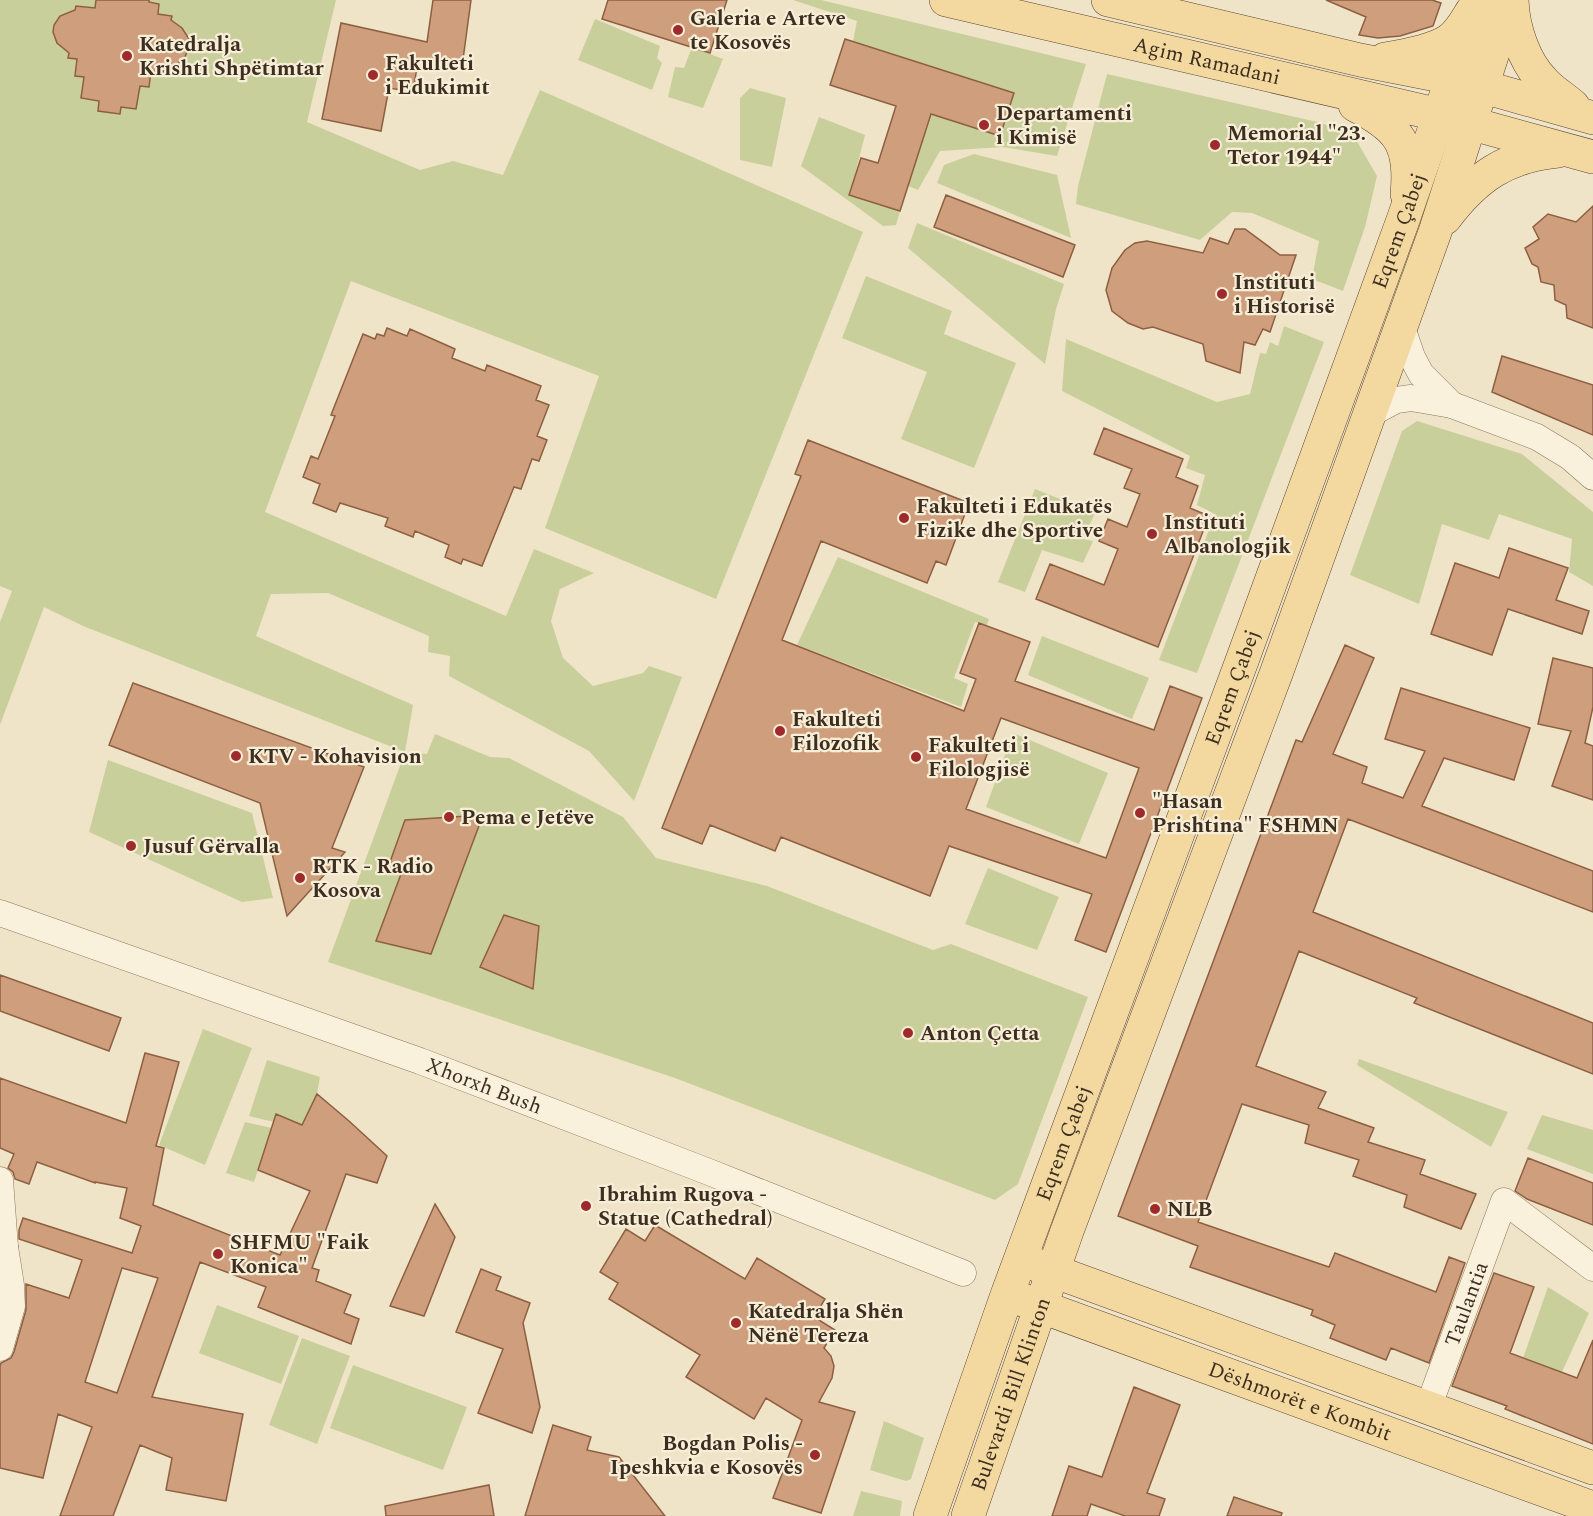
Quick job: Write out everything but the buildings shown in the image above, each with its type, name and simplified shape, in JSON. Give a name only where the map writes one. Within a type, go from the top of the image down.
[{"type":"main road","name":"Agim Ramadani","points":[[946,0],[1455,119],[1582,154]]},
{"type":"main road","name":"Agim Ramadani","points":[[1108,0],[1360,60],[1467,82],[1588,117]]},
{"type":"main road","points":[[1360,60],[1409,55],[1440,45],[1458,33],[1481,0]]},
{"type":"main road","points":[[1467,82],[1481,0]]},
{"type":"main road","points":[[1467,82],[1511,0]]},
{"type":"main road","points":[[1511,0],[1516,34],[1536,73],[1544,83],[1588,117]]},
{"type":"main road","name":"Eqrem Çabej","points":[[1054,1271],[1273,682],[1435,232],[1455,119],[1467,82]]},
{"type":"main road","points":[[1321,87],[1392,127],[1407,160],[1407,191],[1403,219]]},
{"type":"main road","name":"Eqrem Çabej","points":[[1007,1295],[1403,219],[1455,119]]},
{"type":"main road","points":[[1435,232],[1470,188],[1499,166],[1531,155],[1556,150],[1582,154]]},
{"type":"main road","name":"Dëshmorët e Kombit","points":[[1021,1259],[1593,1468]]},
{"type":"main road","name":"Bulevardi Bill Klinton","points":[[968,1516],[1054,1271]]},
{"type":"main road","name":"Dëshmorët e Kombit","points":[[1007,1295],[1593,1508]]},
{"type":"main road","name":"Bulevardi Bill Klinton","points":[[930,1516],[1007,1295]]},
{"type":"street","points":[[1401,325],[1412,357],[1421,374],[1452,405]]},
{"type":"street","points":[[1368,415],[1396,400],[1411,398],[1452,405],[1537,437],[1570,457],[1593,477]]},
{"type":"street","name":"Xhorxh Bush","points":[[0,913],[420,1061],[963,1273]]},
{"type":"street","points":[[0,1180],[3,1246],[11,1285],[12,1306],[0,1348]]},
{"type":"street","name":"Taulantia","points":[[1428,1408],[1504,1201],[1593,1268]]},
{"type":"green space","points":[[0,0],[336,0],[307,122],[420,170],[453,161],[503,175],[540,90],[863,232],[716,599],[545,528],[599,376],[351,281],[265,512],[506,616],[534,549],[594,573],[560,589],[551,621],[563,658],[593,686],[643,673],[649,666],[682,677],[634,801],[589,751],[449,676],[450,656],[428,652],[429,636],[328,593],[271,594],[256,636],[413,705],[405,752],[83,626],[44,607],[0,725],[0,622],[12,591],[0,586]]},
{"type":"green space","points":[[793,0],[821,0],[1086,64],[1057,156],[1003,147],[940,151],[918,190],[908,186],[931,114],[999,136],[1014,93],[853,41],[857,21]]},
{"type":"green space","points":[[595,19],[660,46],[657,58],[662,63],[652,90],[578,60]]},
{"type":"green space","points":[[692,47],[723,59],[703,108],[668,97],[675,67],[684,68]]},
{"type":"green space","points":[[1107,74],[1322,123],[1355,138],[1377,176],[1365,227],[1343,291],[1312,279],[1319,241],[1252,213],[1232,212],[1200,240],[1076,204],[1078,186]]},
{"type":"green space","points":[[750,88],[786,98],[772,167],[740,160],[740,98]]},
{"type":"green space","points":[[819,117],[865,135],[850,195],[900,211],[896,225],[883,226],[801,166]]},
{"type":"green space","points":[[974,154],[1057,175],[1071,238],[937,183],[944,165]]},
{"type":"green space","points":[[917,223],[1064,284],[1056,309],[1045,364],[908,248]]},
{"type":"green space","points":[[866,276],[952,311],[944,334],[1016,363],[974,468],[901,439],[927,372],[842,338]]},
{"type":"green space","points":[[1284,326],[1324,342],[1197,673],[1159,660],[1215,514],[1197,505],[1205,475],[1186,468],[1190,456],[1062,391],[1066,339],[1217,402],[1250,394],[1260,353],[1266,354],[1270,342],[1278,346]]},
{"type":"green space","points":[[1417,421],[1522,454],[1593,512],[1593,586],[1569,572],[1572,539],[1499,514],[1489,540],[1442,524],[1419,604],[1350,575],[1402,431]]},
{"type":"green space","points":[[1035,489],[1095,513],[1083,539],[1093,541],[1083,563],[1042,550],[1025,592],[998,582]]},
{"type":"green space","points":[[838,557],[989,619],[987,625],[975,622],[954,678],[968,684],[961,707],[797,645]]},
{"type":"green space","points":[[1042,636],[1149,678],[1132,719],[1028,675]]},
{"type":"green space","points":[[1013,733],[1108,773],[1079,844],[986,807]]},
{"type":"green space","points":[[435,734],[490,757],[509,758],[623,817],[656,858],[767,886],[933,950],[951,944],[1088,997],[1018,1184],[995,1200],[675,1078],[328,962],[405,752],[427,754]]},
{"type":"green space","points":[[108,760],[252,813],[273,898],[242,902],[89,832]]},
{"type":"green space","points":[[988,868],[1059,897],[1037,950],[965,924]]},
{"type":"green space","points":[[203,1029],[252,1048],[205,1165],[159,1145]]},
{"type":"green space","points":[[1359,1059],[1508,1112],[1491,1147],[1357,1065]]},
{"type":"green space","points":[[267,1060],[320,1077],[317,1094],[302,1125],[276,1114],[274,1122],[249,1116]]},
{"type":"green space","points":[[1542,1115],[1593,1130],[1593,1174],[1527,1149]]},
{"type":"green space","points":[[245,1122],[272,1128],[254,1182],[226,1173]]},
{"type":"green space","points":[[1548,1287],[1589,1313],[1562,1372],[1523,1358]]},
{"type":"green space","points":[[217,1305],[299,1336],[281,1384],[199,1353]]},
{"type":"green space","points":[[302,1338],[350,1356],[317,1444],[269,1425]]},
{"type":"green space","points":[[353,1365],[467,1407],[443,1470],[330,1428]]},
{"type":"green space","points":[[884,1421],[924,1438],[911,1479],[906,1481],[870,1470]]},
{"type":"green space","points":[[861,1491],[902,1501],[900,1516],[853,1516]]},
{"type":"place","name":"Galeria e Arteve te Kosovës","points":[[678,30]]},
{"type":"place","name":"Katedralja Krishti Shpëtimtar","points":[[127,56]]},
{"type":"place","name":"Fakulteti i Edukimit","points":[[373,75]]},
{"type":"place","name":"Departamenti i Kimisë","points":[[984,125]]},
{"type":"place","name":"Memorial \"23. Tetor 1944\"","points":[[1215,145]]},
{"type":"place","name":"Instituti i Historisë","points":[[1222,294]]},
{"type":"place","name":"Fakulteti i Edukatës Fizike dhe Sportive","points":[[904,518]]},
{"type":"place","name":"Instituti Albanologjik","points":[[1152,534]]},
{"type":"place","name":"Fakulteti Filozofik","points":[[780,731]]},
{"type":"place","name":"KTV - Kohavision","points":[[236,756]]},
{"type":"place","name":"Fakulteti i Filologjisë","points":[[916,757]]},
{"type":"place","name":"\"Hasan Prishtina\" FSHMN","points":[[1140,813]]},
{"type":"place","name":"Pema e Jetëve","points":[[449,817]]},
{"type":"place","name":"Jusuf Gërvalla","points":[[131,846]]},
{"type":"place","name":"RTK - Radio Kosova","points":[[300,878]]},
{"type":"place","name":"Anton Çetta","points":[[908,1033]]},
{"type":"place","name":"Ibrahim Rugova - Statue (Cathedral)","points":[[586,1206]]},
{"type":"place","name":"NLB","points":[[1155,1209]]},
{"type":"place","name":"SHFMU \"Faik Konica\"","points":[[218,1254]]},
{"type":"place","name":"Katedralja Shën Nënë Tereza","points":[[736,1323]]},
{"type":"place","name":"Bogdan Polis - Ipeshkvia e Kosovës","points":[[815,1455]]}]
